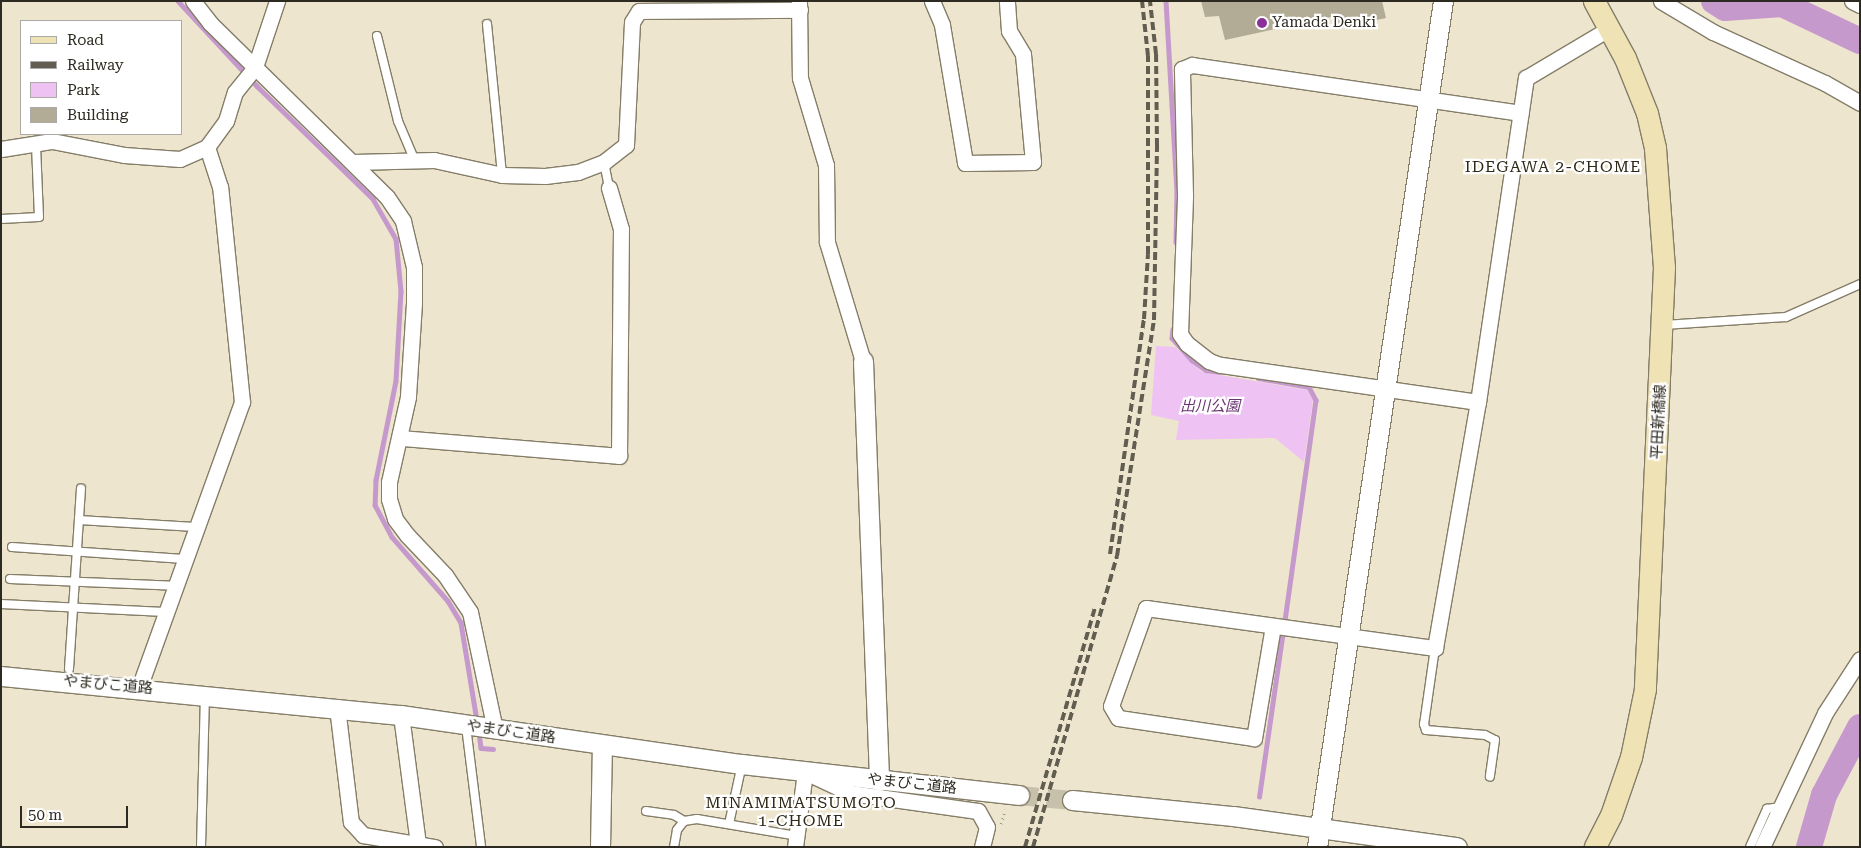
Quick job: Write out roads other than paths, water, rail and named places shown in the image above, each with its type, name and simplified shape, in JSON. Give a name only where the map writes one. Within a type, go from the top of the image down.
[{"type":"main road","name":"平田新橋線","points":[[1594,1],[1610,28],[1636,83],[1655,148],[1662,209],[1664,325],[1645,689],[1631,756],[1611,815],[1595,847]]},
{"type":"street","points":[[193,1],[252,70],[353,162],[387,197],[403,221],[410,243],[414,303],[408,397],[401,438],[389,482],[389,500],[395,519],[407,535],[445,575],[470,612],[480,728]]},
{"type":"street","points":[[1,149],[36,146],[52,141],[124,155],[180,159],[207,147],[226,121],[240,87],[252,70],[273,21],[276,1]]},
{"type":"street","points":[[932,1],[942,25],[965,163],[1033,162],[1023,54],[1009,31],[1007,1]]},
{"type":"street","points":[[1318,838],[1443,1]]},
{"type":"street","points":[[1661,1],[1713,32],[1825,83],[1860,103]]},
{"type":"street","points":[[1852,1],[1860,5]]},
{"type":"street","points":[[353,162],[434,160],[502,175],[554,175],[578,172],[604,162],[626,145],[632,22],[639,10],[799,6],[800,78],[826,165],[826,242],[863,362],[879,781]]},
{"type":"street","points":[[1273,626],[1254,738],[1118,718],[1111,706],[1146,608],[1435,648],[1478,402],[1526,78],[1610,28]]},
{"type":"street","points":[[1478,402],[1220,365],[1198,354],[1180,334],[1185,196],[1182,68],[1192,65],[1521,113]]},
{"type":"street","points":[[139,688],[195,527],[242,402],[220,187],[207,147]]},
{"type":"street","points":[[401,438],[619,456],[621,229],[609,188]]},
{"type":"street","points":[[1762,847],[1779,807],[1825,713],[1860,659]]},
{"type":"street","name":"やまびこ道路","points":[[1,676],[337,707],[742,764],[879,781],[1019,795]]},
{"type":"street","points":[[337,707],[351,822],[363,835],[383,842],[435,847]]},
{"type":"street","points":[[401,715],[418,844]]},
{"type":"street","points":[[600,847],[602,745]]},
{"type":"street","points":[[796,841],[805,772],[850,793],[978,811],[987,827],[982,847]]},
{"type":"street","points":[[1072,800],[1233,816],[1318,838],[1457,847]]},
{"type":"lane","points":[[487,24],[502,175]]},
{"type":"lane","points":[[376,36],[398,121],[415,160]]},
{"type":"lane","points":[[1,218],[39,217],[36,146]]},
{"type":"lane","points":[[604,162],[609,188]]},
{"type":"lane","points":[[1664,325],[1786,317],[1860,284]]},
{"type":"lane","points":[[69,669],[81,488]]},
{"type":"lane","points":[[79,520],[195,527]]},
{"type":"lane","points":[[12,547],[184,559]]},
{"type":"lane","points":[[10,579],[174,586]]},
{"type":"lane","points":[[1,604],[165,612]]},
{"type":"lane","points":[[1435,648],[1424,724],[1426,730],[1485,735],[1495,740],[1490,777]]},
{"type":"lane","points":[[200,847],[205,694]]},
{"type":"lane","points":[[480,728],[482,847]]},
{"type":"lane","points":[[729,824],[742,764]]},
{"type":"lane","points":[[1750,847],[1767,810],[1779,807]]},
{"type":"lane","points":[[646,811],[674,815],[684,821],[697,819],[729,824],[796,841]]},
{"type":"lane","points":[[674,847],[677,830],[684,821]]},
{"type":"waterway","points":[[178,1],[257,86],[373,199],[396,239],[401,291],[396,381],[376,480],[375,505],[392,537],[448,601],[461,623],[477,721]]},
{"type":"waterway","points":[[1166,1],[1177,193],[1176,242]]},
{"type":"waterway","points":[[1714,1],[1725,8],[1782,4],[1860,41]]},
{"type":"waterway","points":[[1173,329],[1172,338],[1192,360],[1206,370],[1220,372]]},
{"type":"waterway","points":[[1258,378],[1309,387],[1316,400],[1285,620]]},
{"type":"waterway","points":[[1259,797],[1282,638]]},
{"type":"waterway","points":[[1809,847],[1824,795],[1860,727]]},
{"type":"waterway","points":[[479,732],[481,748],[493,749]]},
{"type":"tunnel","points":[[1019,795],[1072,800]]},
{"type":"railway","points":[[1110,554],[1144,319],[1148,254],[1148,56],[1142,1]]},
{"type":"railway","points":[[1033,847],[1117,556],[1154,320],[1157,146],[1156,54],[1150,1]]},
{"type":"railway","points":[[1025,847],[1095,607]]},
{"type":"place","name":"Yamada Denki","points":[[1262,23]]},
{"type":"district","name":"IDEGAWA 2-CHOME","points":[[1553,167]]},
{"type":"district","name":"MINAMIMATSUMOTO 1-CHOME","points":[[801,812]]},
{"type":"park label","name":"出川公園","points":[[1210,407]]}]
